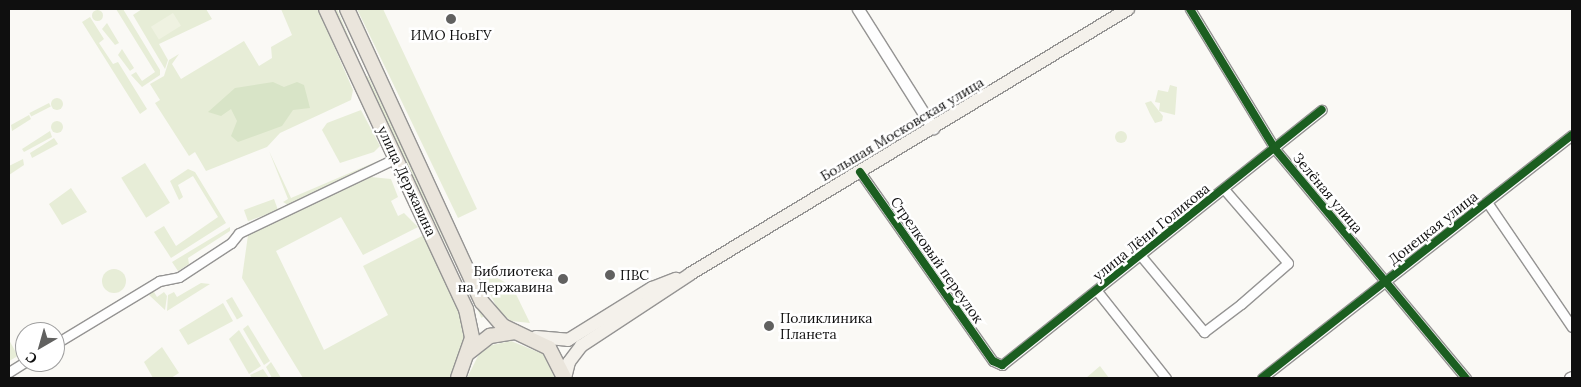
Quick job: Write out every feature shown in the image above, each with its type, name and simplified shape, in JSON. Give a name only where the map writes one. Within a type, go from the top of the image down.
[{"type":"main road","name":"улица Державина","points":[[326,9],[466,309],[473,328],[458,378]]},
{"type":"main road","name":"улица Державина","points":[[347,9],[482,302],[503,326],[526,334],[556,356],[564,378]]},
{"type":"main road","name":"Большая Московская улица","points":[[564,378],[569,362],[581,346],[690,274],[1128,9]]},
{"type":"main road","points":[[354,68],[371,60]]},
{"type":"main road","name":"Большая Московская улица","points":[[526,334],[557,342],[568,340],[652,288],[690,274]]},
{"type":"main road","points":[[466,356],[490,336],[526,334]]},
{"type":"street","points":[[858,9],[933,128]]},
{"type":"street","name":"Зелёная улица","points":[[1190,9],[1275,149],[1466,378]]},
{"type":"street","name":"улица Лёни Голикова","points":[[993,361],[1010,363],[1322,110]]},
{"type":"street","name":"Донецкая улица","points":[[1262,378],[1572,135]]},
{"type":"street","points":[[65,338],[159,281],[179,277],[231,243],[239,232],[396,158]]},
{"type":"street","name":"Стрелковый переулок","points":[[860,172],[993,361]]},
{"type":"street","points":[[1141,256],[1204,332],[1241,304],[1288,263],[1224,189]]},
{"type":"street","points":[[1487,202],[1572,327]]},
{"type":"street","points":[[1097,291],[1166,378]]},
{"type":"green space","points":[[97,9],[103,15],[97,21],[91,15]]},
{"type":"green space","points":[[116,9],[123,9],[160,70],[160,75],[142,87],[131,75],[136,72],[142,81],[155,72]]},
{"type":"green space","points":[[142,9],[206,9],[212,19],[159,44],[168,60],[165,69],[133,15]]},
{"type":"green space","points":[[281,9],[318,9],[353,90],[351,100],[280,133],[267,147],[206,171],[195,152],[189,156],[155,103],[160,100],[150,84],[164,76],[169,60],[179,54],[172,64],[181,79],[244,41],[259,66],[272,58],[271,47],[292,35]]},
{"type":"green space","points":[[332,9],[337,9],[357,59]]},
{"type":"green space","points":[[357,9],[383,9],[477,209],[458,218]]},
{"type":"green space","points":[[173,13],[181,26],[159,39],[151,27]]},
{"type":"green space","points":[[90,17],[104,39],[99,43],[113,64],[118,62],[147,109],[140,114],[82,22]]},
{"type":"green space","points":[[107,23],[119,43],[115,45],[102,29]]},
{"type":"green space","points":[[122,49],[134,68],[130,71],[118,55]]},
{"type":"green space","points":[[368,76],[485,316],[481,318],[364,78]]},
{"type":"green space","points":[[273,82],[284,87],[297,82],[304,85],[310,108],[293,110],[282,126],[238,142],[231,136],[237,121],[231,109],[221,116],[208,112],[235,88]]},
{"type":"green space","points":[[1170,85],[1177,87],[1175,115],[1159,111],[1160,103],[1155,102],[1158,90],[1168,92]]},
{"type":"green space","points":[[55,98],[59,98],[63,104],[59,110],[55,110],[51,106],[51,102]]},
{"type":"green space","points":[[1151,101],[1163,116],[1162,121],[1155,123],[1150,114],[1145,103]]},
{"type":"green space","points":[[49,103],[51,107],[31,117],[29,113]]},
{"type":"green space","points":[[361,110],[380,146],[374,152],[340,163],[322,130],[327,123]]},
{"type":"green space","points":[[29,115],[31,119],[12,131],[11,125]]},
{"type":"green space","points":[[55,121],[59,121],[63,127],[59,133],[55,133],[51,129],[51,125]]},
{"type":"green space","points":[[50,131],[52,137],[24,152],[22,149]]},
{"type":"green space","points":[[1119,131],[1123,131],[1127,137],[1123,143],[1119,143],[1115,139],[1115,135]]},
{"type":"green space","points":[[54,138],[58,144],[32,158],[30,153]]},
{"type":"green space","points":[[269,151],[291,198],[380,160],[288,205],[283,202],[288,199]]},
{"type":"green space","points":[[23,159],[24,165],[9,175],[9,166]]},
{"type":"green space","points":[[145,163],[170,203],[146,218],[121,178]]},
{"type":"green space","points":[[188,169],[195,172],[226,223],[171,258],[154,232],[164,226],[176,246],[218,217],[193,176],[178,185],[183,197],[179,200],[170,181]]},
{"type":"green space","points":[[371,177],[391,179],[398,197],[391,201],[398,216],[404,213],[418,227],[363,255],[341,217],[276,251],[324,350],[388,315],[363,266],[424,235],[460,309],[467,335],[451,378],[303,378],[242,278],[248,235]]},
{"type":"green space","points":[[71,188],[87,212],[62,225],[49,204]]},
{"type":"green space","points":[[274,199],[278,210],[248,221],[244,210]]},
{"type":"green space","points":[[230,227],[230,231],[188,258],[189,264],[178,271],[172,262]]},
{"type":"green space","points":[[476,266],[512,286],[530,323],[511,321],[498,310]]},
{"type":"green space","points":[[114,269],[122,273],[126,281],[122,289],[114,293],[106,289],[102,281],[106,273]]},
{"type":"green space","points":[[201,283],[210,284],[167,311],[168,295],[174,292],[177,297]]},
{"type":"green space","points":[[159,285],[154,292],[157,297],[164,292],[167,296],[165,310],[149,295]]},
{"type":"green space","points":[[232,297],[243,316],[237,320],[226,300]]},
{"type":"green space","points":[[223,303],[233,321],[188,345],[179,330]]},
{"type":"green space","points":[[248,325],[270,361],[264,365],[243,329]]},
{"type":"green space","points":[[239,330],[261,366],[249,374],[229,339]]},
{"type":"green space","points":[[9,340],[15,351],[15,358],[9,361]]},
{"type":"green space","points":[[511,341],[543,354],[555,378],[467,378],[479,354],[492,345]]},
{"type":"green space","points":[[162,347],[179,373],[171,378],[153,378],[144,362]]},
{"type":"green space","points":[[271,362],[281,378],[272,378],[266,367]]},
{"type":"green space","points":[[1100,366],[1109,378],[1086,378]]},
{"type":"green space","points":[[263,369],[269,378],[252,378],[250,375]]},
{"type":"cycle path","points":[[1190,9],[1275,149],[1466,378]]},
{"type":"cycle path","points":[[860,172],[993,361],[1002,365],[1322,110]]},
{"type":"cycle path","points":[[1262,378],[1572,135]]},
{"type":"place","name":"ИМО НовГУ","points":[[451,19]]},
{"type":"place","name":"ПВС","points":[[610,275]]},
{"type":"place","name":"Библиотека на Державина","points":[[563,279]]},
{"type":"place","name":"Поликлиника Планета","points":[[769,326]]}]
